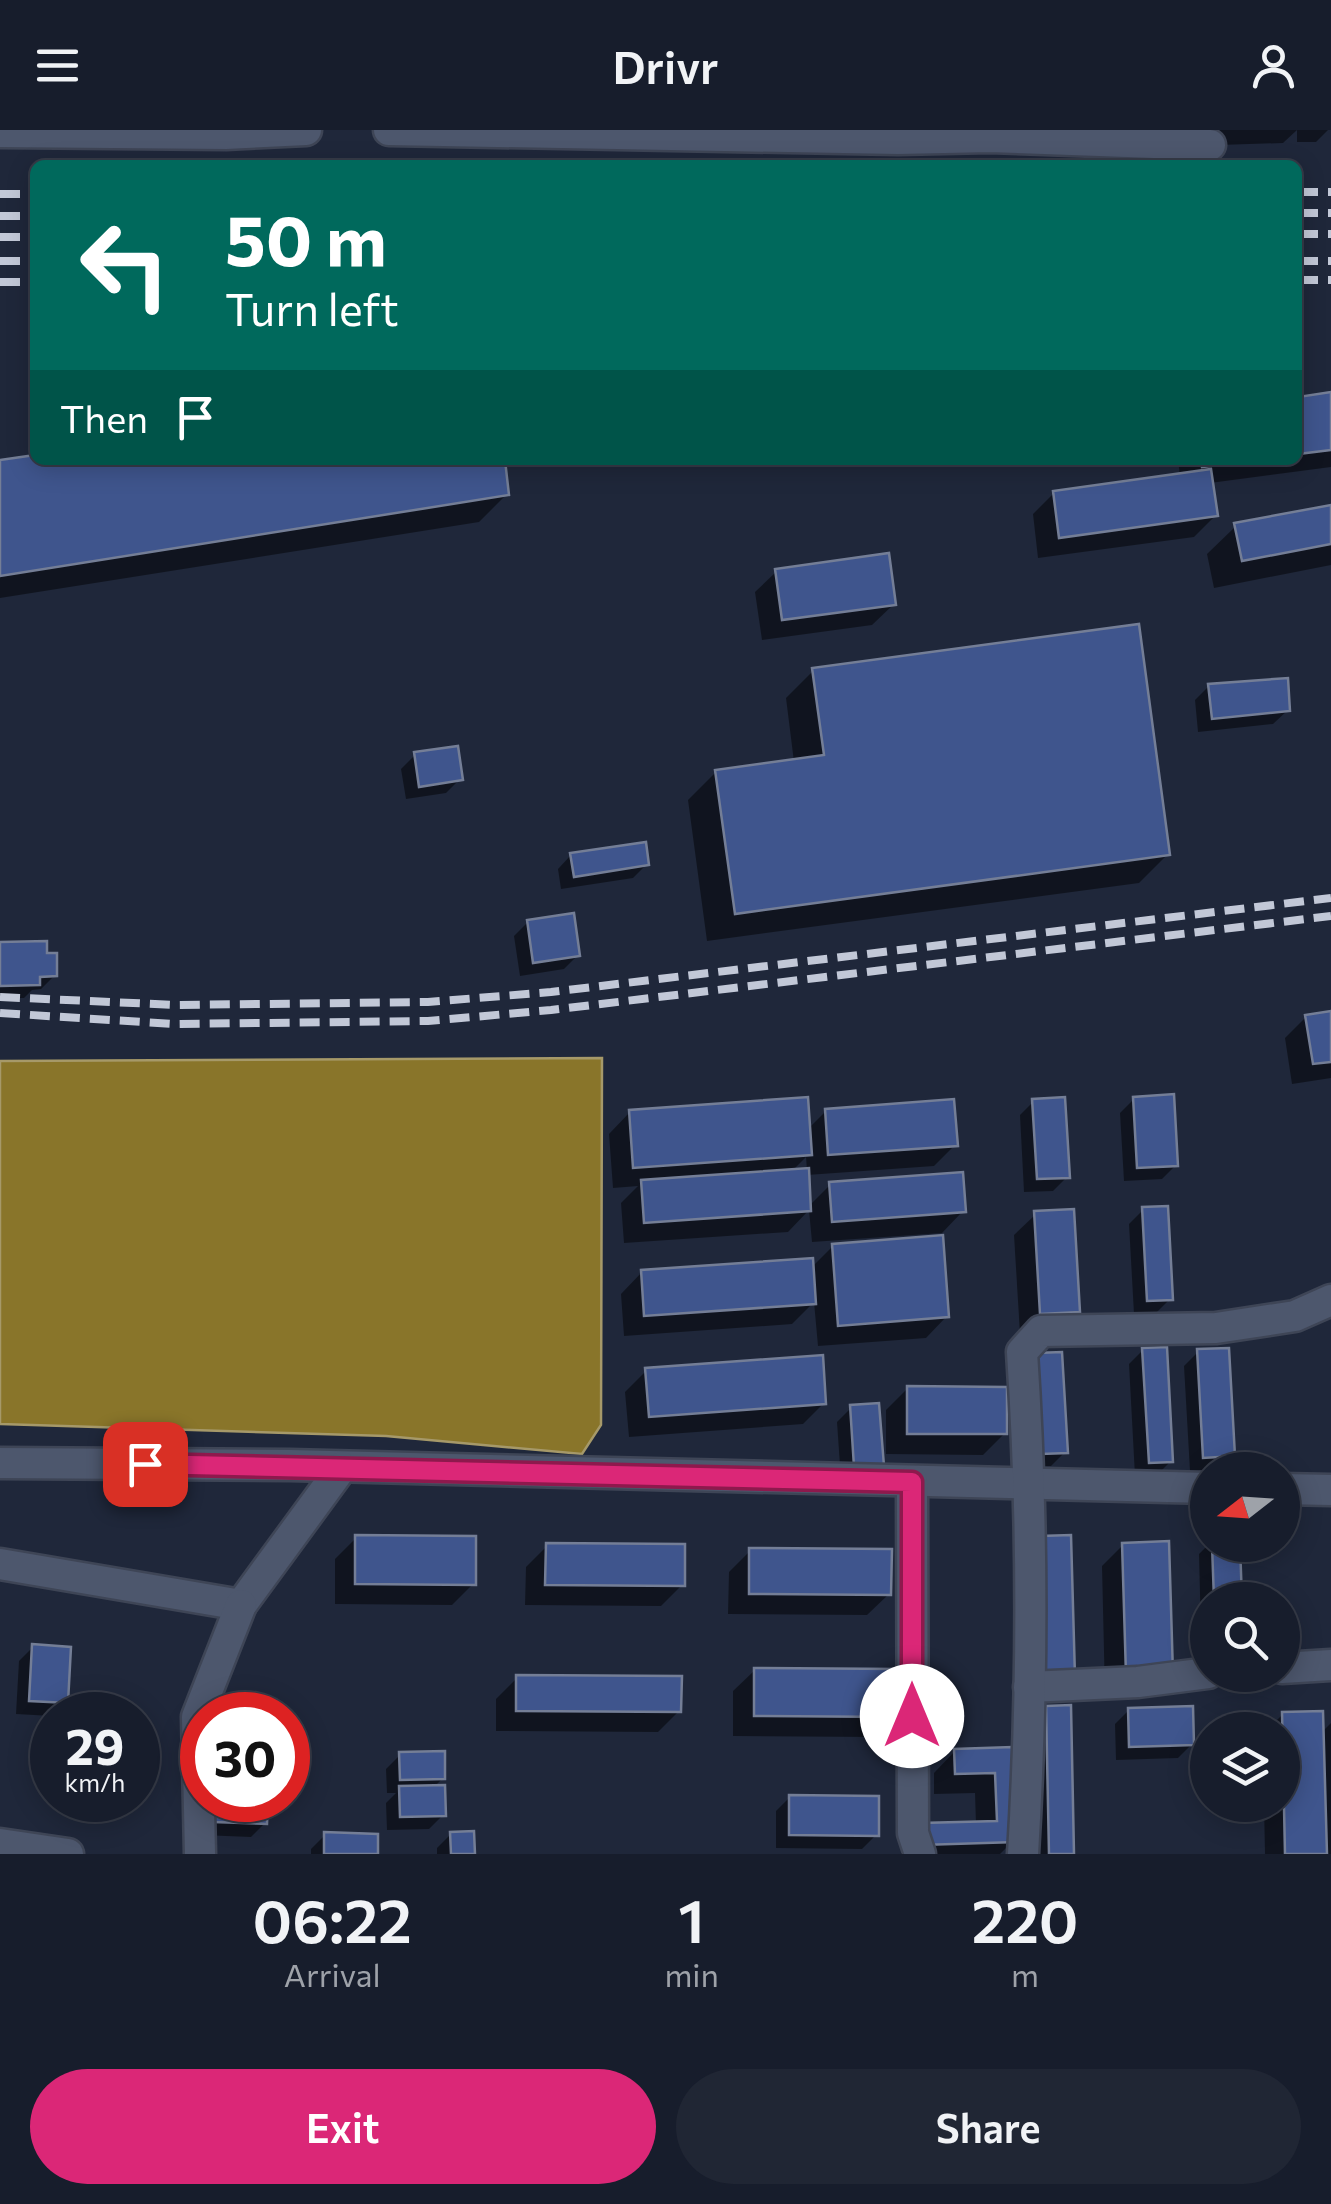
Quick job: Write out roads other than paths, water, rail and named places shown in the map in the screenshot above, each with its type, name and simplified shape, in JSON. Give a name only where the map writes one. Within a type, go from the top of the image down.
[{"type":"street","points":[[0,132],[226,134],[306,130]]},
{"type":"street","points":[[389,130],[1082,135],[1210,146]]},
{"type":"street","points":[[1023,1854],[1031,1485],[1022,1352],[1041,1331],[1216,1328],[1295,1316],[1331,1300]]},
{"type":"street","points":[[0,1463],[342,1466],[1190,1488]]},
{"type":"street","points":[[200,1854],[197,1718],[242,1606],[342,1466]]},
{"type":"street","points":[[912,1482],[913,1833],[920,1854]]},
{"type":"street","points":[[1300,1489],[1331,1490]]},
{"type":"street","points":[[0,1564],[242,1606]]},
{"type":"street","points":[[1300,1667],[1331,1664]]},
{"type":"street","points":[[1029,1687],[1190,1675]]},
{"type":"street","points":[[0,1844],[68,1854]]},
{"type":"railway","points":[[1302,192],[1331,192]]},
{"type":"railway","points":[[0,194],[30,194]]},
{"type":"railway","points":[[1302,213],[1331,213]]},
{"type":"railway","points":[[0,216],[30,216]]},
{"type":"railway","points":[[1302,234],[1331,234]]},
{"type":"railway","points":[[0,237],[30,237]]},
{"type":"railway","points":[[0,261],[30,261]]},
{"type":"railway","points":[[1302,261],[1331,261]]},
{"type":"railway","points":[[1302,280],[1331,280]]},
{"type":"railway","points":[[0,282],[30,282]]},
{"type":"railway","points":[[0,997],[177,1005],[428,1002],[551,992],[1331,898]]},
{"type":"railway","points":[[0,1013],[175,1024],[428,1021],[551,1010],[1331,916]]}]
